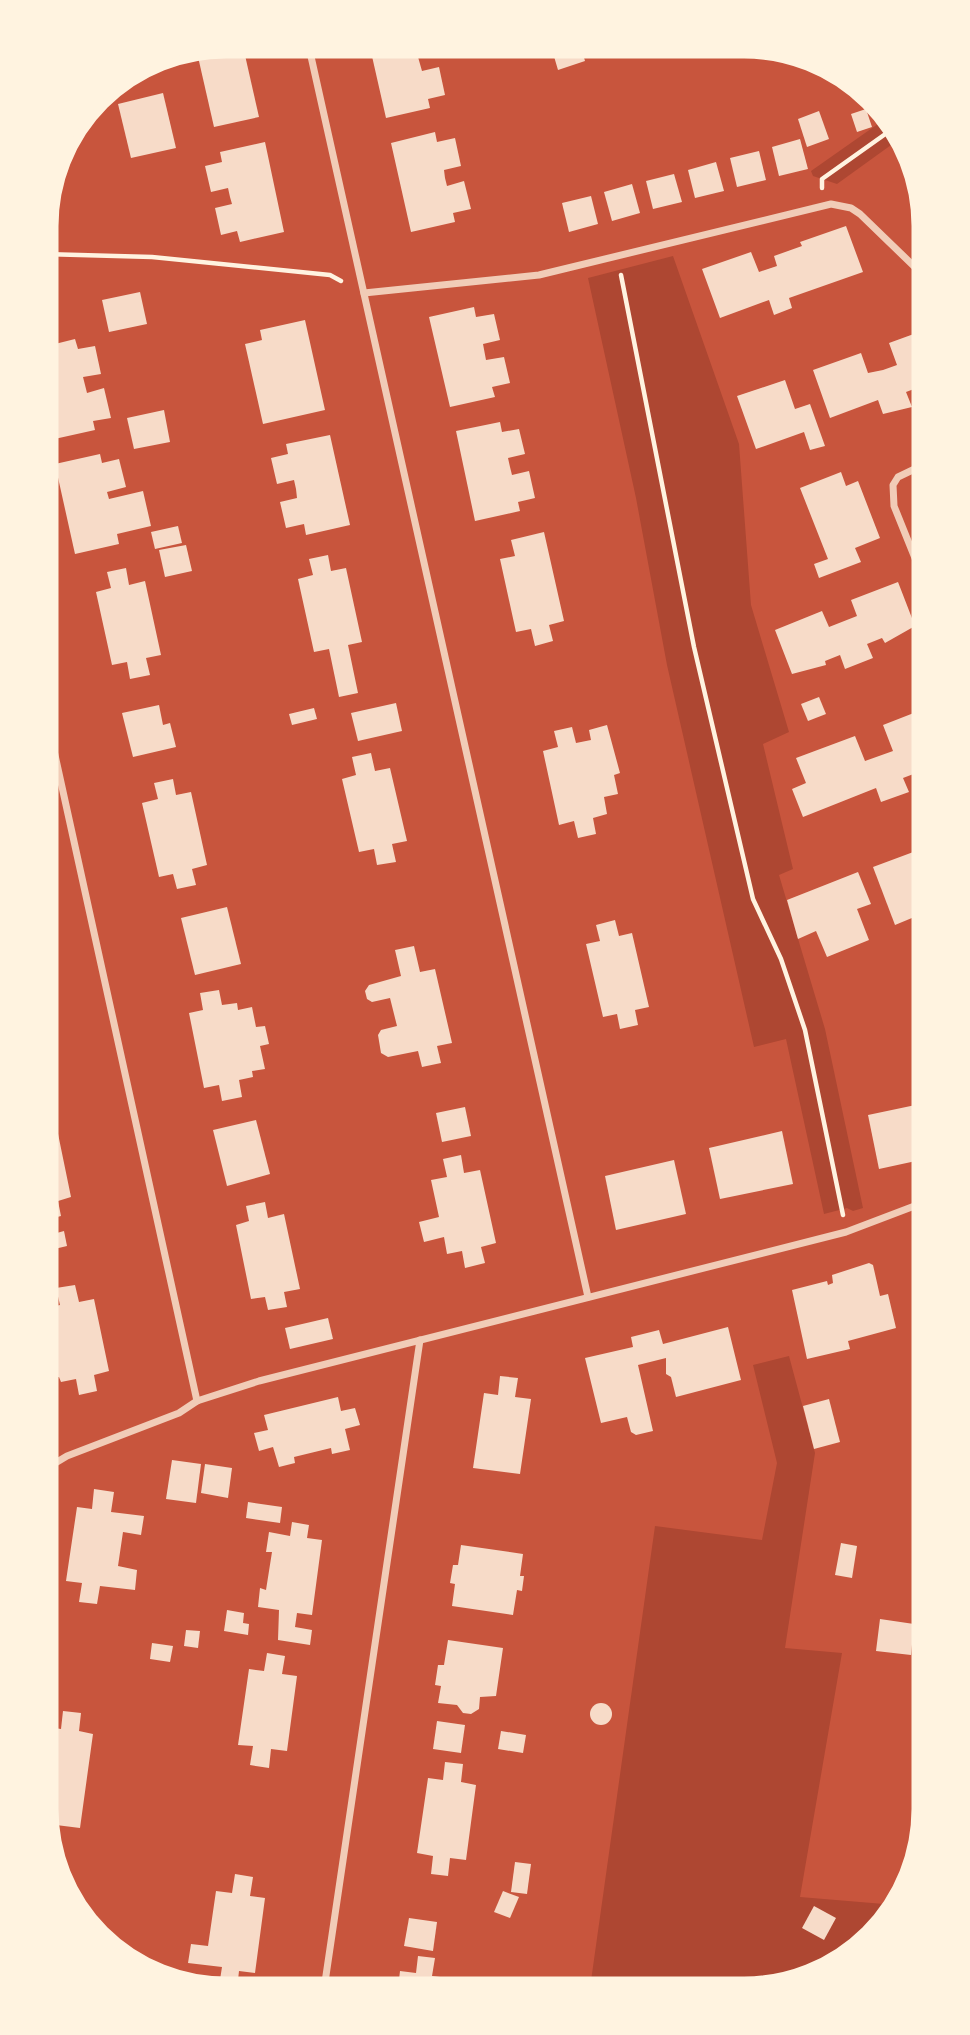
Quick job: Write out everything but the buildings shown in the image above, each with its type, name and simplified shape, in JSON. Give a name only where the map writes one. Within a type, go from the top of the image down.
[{"type":"street","points":[[311,55],[588,1297]]},
{"type":"street","points":[[364,293],[539,275],[821,206],[842,205],[851,208],[916,268]]},
{"type":"street","points":[[916,468],[898,477],[892,496],[916,559]]},
{"type":"street","points":[[55,754],[197,1401]]},
{"type":"street","points":[[54,1463],[67,1455],[179,1413],[197,1401],[259,1381],[846,1232],[915,1206]]},
{"type":"street","points":[[325,1981],[420,1340]]},
{"type":"path","points":[[821,206],[822,179],[888,132]]},
{"type":"path","points":[[55,254],[152,257],[330,275],[364,293]]},
{"type":"path","points":[[618,257],[700,674],[753,899],[781,959],[805,1030],[846,1232]]},
{"type":"shaded area","points":[[880,122],[894,143],[837,184],[813,176],[811,171]]},
{"type":"shaded area","points":[[673,256],[739,444],[751,605],[789,732],[763,744],[793,869],[779,875],[825,1029],[863,1208],[853,1211],[847,1208],[824,1214],[786,1039],[754,1047],[667,665],[636,498],[588,278]]},
{"type":"shaded area","points":[[789,1356],[815,1453],[785,1648],[842,1653],[800,1897],[886,1904],[865,1930],[839,1952],[809,1968],[788,1975],[743,1981],[591,1981],[655,1526],[762,1540],[777,1463],[753,1365]]}]
